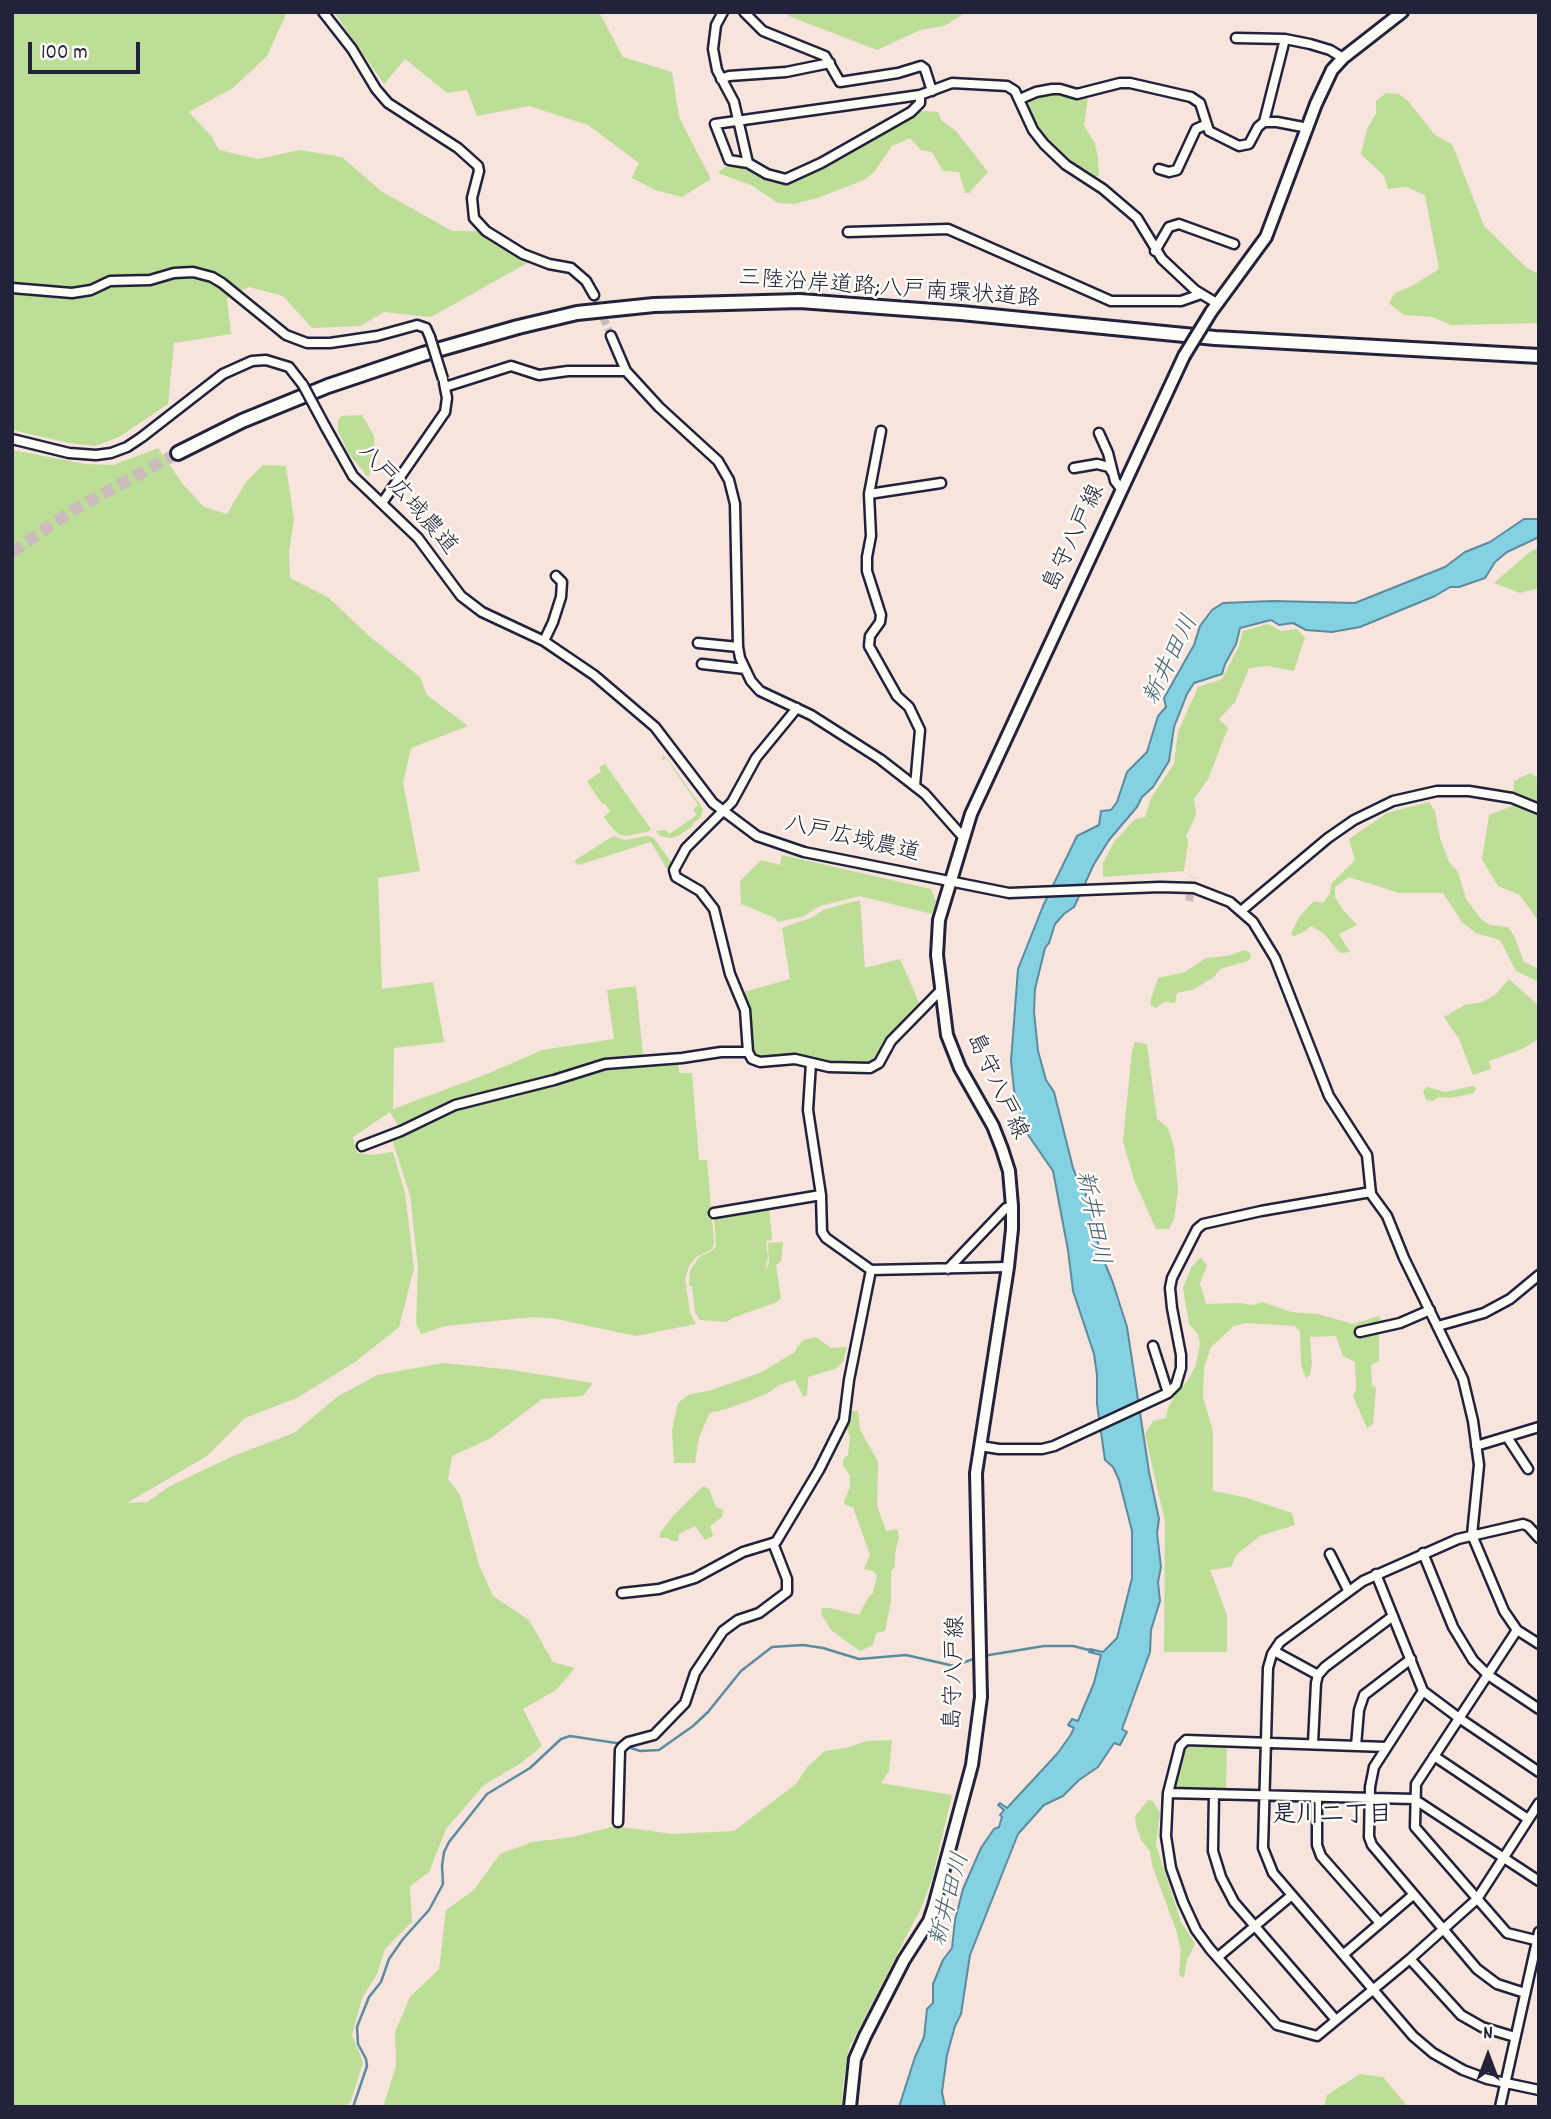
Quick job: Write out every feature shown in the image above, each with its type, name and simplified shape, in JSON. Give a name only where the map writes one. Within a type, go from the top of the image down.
[{"type":"highway","name":"三陸沿岸道路;八戸南環状道路","points":[[178,453],[242,421],[328,386],[423,354],[577,313],[654,305],[800,302],[961,313],[1215,338],[1539,356]]},
{"type":"main road","name":"島守八戸線","points":[[850,2107],[855,2059],[904,1959],[929,1921],[934,1906],[972,1765],[981,1697],[976,1473],[1007,1268],[1012,1206],[1009,1171],[1002,1149],[993,1126],[953,1053],[947,1035],[936,936],[939,920],[971,814],[1184,356],[1266,237],[1325,84],[1343,58],[1402,12]]},
{"type":"street","points":[[323,12],[388,103],[458,148],[478,166],[472,198],[474,218],[486,231],[523,254],[549,264],[571,268],[581,275],[594,295]]},
{"type":"street","points":[[723,12],[716,25],[713,49],[717,71],[734,102],[748,163]]},
{"type":"street","points":[[744,12],[763,31],[825,57],[840,82],[898,73],[921,66],[925,69],[932,91]]},
{"type":"street","points":[[1236,38],[1285,39],[1320,47],[1343,58]]},
{"type":"street","points":[[1020,99],[1052,89],[1077,94],[1130,83],[1191,97],[1200,103],[1205,125],[1214,134],[1243,146],[1249,144],[1258,127],[1264,122],[1285,39]]},
{"type":"street","points":[[722,79],[729,76],[786,72],[830,63]]},
{"type":"street","points":[[920,95],[920,103],[911,112],[786,179],[779,179],[748,163],[729,160],[714,127],[717,123],[920,95],[952,83],[1007,86],[1015,91],[1033,130],[1044,144],[1066,166],[1103,189],[1137,218],[1155,251],[1215,308]]},
{"type":"street","points":[[1264,122],[1308,128]]},
{"type":"street","points":[[1159,169],[1169,172],[1177,170],[1196,129],[1205,125]]},
{"type":"street","points":[[1155,251],[1169,228],[1180,224],[1234,244]]},
{"type":"street","points":[[848,232],[948,229],[1111,301],[1181,301],[1201,295]]},
{"type":"street","points":[[12,288],[72,293],[91,290],[110,281],[150,280],[174,273],[192,272],[212,277],[222,283],[286,335],[307,343],[330,343],[377,336],[417,325],[426,328],[444,383],[447,398],[445,412],[382,503]]},
{"type":"street","points":[[611,336],[626,371],[659,407],[718,461],[729,480],[735,503],[738,647],[751,681],[760,691],[852,739],[915,786],[963,837]]},
{"type":"street","name":"八戸広域農道","points":[[12,439],[69,453],[111,453],[142,437],[223,374],[253,361],[266,360],[289,368],[303,385],[353,476],[418,538],[451,585],[482,612],[544,641],[594,675],[655,727],[702,790],[724,812],[757,836],[786,848],[1009,893],[1194,888],[1220,897],[1241,911]]},
{"type":"street","points":[[444,383],[511,366],[539,375],[568,371],[626,371]]},
{"type":"street","points":[[881,431],[869,494],[871,536],[867,570],[881,615],[880,622],[870,636],[869,646],[897,696],[909,707],[920,730],[915,786]]},
{"type":"street","points":[[1099,433],[1108,453],[1115,481],[1122,489]]},
{"type":"street","points":[[1074,468],[1097,464],[1109,467],[1112,472]]},
{"type":"street","points":[[869,494],[941,483]]},
{"type":"street","points":[[544,641],[554,622],[561,597],[562,582],[556,576]]},
{"type":"street","points":[[698,643],[738,647]]},
{"type":"street","points":[[702,664],[745,669]]},
{"type":"street","points":[[797,708],[762,750],[724,812],[686,848],[674,873],[699,891],[714,909],[730,974],[745,1010],[748,1052],[752,1059],[760,1062],[794,1059],[829,1068],[870,1068],[879,1063],[891,1041],[940,991]]},
{"type":"street","points":[[1539,809],[1512,798],[1469,791],[1437,791],[1394,801],[1354,820],[1328,838],[1241,911],[1269,944],[1329,1096],[1367,1155],[1371,1192],[1387,1216],[1404,1258],[1463,1379],[1479,1465],[1472,1535],[1504,1611],[1517,1630],[1539,1644]]},
{"type":"street","points":[[362,1146],[455,1105],[554,1080],[604,1064],[721,1052],[748,1052]]},
{"type":"street","points":[[811,1063],[808,1110],[821,1195],[822,1232],[826,1238],[871,1270],[1007,1268]]},
{"type":"street","points":[[980,1446],[1042,1449],[1054,1446],[1168,1393],[1176,1385],[1181,1368],[1170,1289],[1172,1278],[1197,1229],[1212,1221],[1371,1192]]},
{"type":"street","points":[[713,1213],[821,1195]]},
{"type":"street","points":[[948,1269],[1006,1208],[1012,1206]]},
{"type":"street","points":[[622,1593],[659,1589],[695,1578],[743,1552],[776,1542],[819,1470],[844,1420],[849,1380],[871,1270]]},
{"type":"street","points":[[1438,1326],[1484,1313],[1510,1299],[1539,1275]]},
{"type":"street","points":[[1360,1332],[1399,1323],[1430,1310]]},
{"type":"street","points":[[1153,1346],[1168,1393]]},
{"type":"street","points":[[1476,1447],[1539,1427]]},
{"type":"street","points":[[1507,1437],[1528,1469]]},
{"type":"street","points":[[1539,1538],[1523,1524],[1472,1535],[1423,1553],[1348,1590],[1287,1636],[1274,1651],[1268,1668],[1264,1795],[1265,1855],[1273,1873],[1413,2036],[1433,2053],[1463,2070],[1539,2090]]},
{"type":"street","points":[[618,1822],[622,1747],[628,1742],[654,1735],[685,1703],[695,1673],[723,1631],[738,1620],[759,1613],[787,1592],[787,1579],[773,1543]]},
{"type":"street","points":[[1423,1553],[1460,1642],[1488,1675],[1539,1709]]},
{"type":"street","points":[[1330,1554],[1348,1590]]},
{"type":"street","points":[[1376,1574],[1423,1691],[1539,1772]]},
{"type":"street","points":[[1313,1743],[1318,1675],[1393,1616]]},
{"type":"street","points":[[1500,2107],[1538,1938],[1507,1933],[1415,1827],[1414,1799],[1416,1784],[1517,1630]]},
{"type":"street","points":[[1274,1651],[1318,1675]]},
{"type":"street","points":[[1356,1745],[1359,1710],[1364,1695],[1411,1659]]},
{"type":"street","points":[[1423,1691],[1374,1767],[1369,1837],[1372,1845],[1477,1969],[1497,1984],[1525,1993]]},
{"type":"street","points":[[1386,1747],[1186,1740],[1180,1746],[1168,1793],[1166,1836],[1171,1868],[1196,1930],[1277,2025],[1317,2036],[1373,1990],[1477,1899],[1539,1803]]},
{"type":"street","points":[[1434,1756],[1528,1819]]},
{"type":"street","points":[[1168,1793],[1414,1799],[1539,1881]]},
{"type":"street","points":[[1214,1794],[1213,1851],[1234,1902],[1336,2020]]},
{"type":"street","points":[[1317,1797],[1317,1845],[1321,1856],[1380,1923]]},
{"type":"street","points":[[1218,1957],[1292,1895]]},
{"type":"street","points":[[1344,1954],[1413,1895]]},
{"type":"street","points":[[1409,1959],[1461,2015],[1482,2027],[1515,2036]]},
{"type":"green space","points":[[12,12],[287,12],[267,56],[233,88],[189,112],[212,137],[219,150],[258,159],[300,150],[342,157],[381,191],[452,231],[479,231],[529,250],[529,262],[431,317],[384,312],[360,326],[312,328],[283,296],[249,287],[227,298],[231,334],[174,343],[168,404],[119,437],[95,446],[12,430]]},
{"type":"green space","points":[[334,12],[599,12],[623,57],[672,72],[679,117],[711,179],[682,197],[655,190],[632,178],[639,163],[588,125],[529,106],[477,116],[467,90],[447,93],[405,59],[384,84]]},
{"type":"green space","points":[[784,12],[967,12],[944,26],[920,30],[877,50]]},
{"type":"green space","points":[[1062,84],[1080,88],[1088,98],[1084,125],[1095,144],[1098,157],[1099,175],[1095,177],[1077,166],[1039,129],[1024,100],[1024,93],[1042,86]]},
{"type":"green space","points":[[1386,93],[1399,94],[1409,102],[1435,135],[1452,144],[1484,226],[1527,268],[1539,274],[1539,323],[1451,325],[1433,317],[1404,315],[1389,303],[1395,293],[1439,269],[1425,195],[1406,187],[1388,189],[1384,176],[1361,154],[1367,129],[1376,114],[1376,101]]},
{"type":"green space","points":[[917,112],[938,112],[941,120],[956,131],[988,172],[969,193],[965,193],[959,172],[943,171],[932,152],[921,150],[910,138],[892,146],[874,172],[864,180],[793,204],[778,203],[751,185],[718,173],[725,167],[747,168],[768,179],[787,183]]},
{"type":"green space","points":[[362,415],[374,436],[375,464],[368,477],[349,454],[338,431],[338,420],[342,416]]},
{"type":"green space","points":[[158,448],[182,483],[204,507],[227,514],[246,482],[263,465],[286,466],[294,519],[289,552],[290,578],[329,598],[368,635],[420,677],[427,695],[468,726],[411,748],[403,783],[420,871],[378,878],[382,989],[433,982],[444,1042],[394,1048],[393,1109],[542,1050],[614,1039],[607,990],[636,986],[643,1055],[678,1053],[679,1073],[692,1073],[699,1160],[707,1160],[714,1243],[712,1249],[696,1257],[689,1266],[685,1279],[690,1313],[696,1324],[636,1336],[556,1319],[533,1317],[445,1326],[421,1334],[416,1324],[418,1267],[410,1195],[392,1139],[403,1134],[390,1112],[353,1137],[357,1153],[373,1155],[393,1152],[405,1193],[414,1268],[399,1327],[355,1362],[297,1398],[245,1418],[207,1456],[127,1503],[147,1502],[170,1486],[233,1456],[294,1433],[337,1397],[377,1375],[444,1363],[512,1370],[593,1383],[583,1396],[542,1399],[491,1438],[452,1456],[448,1479],[460,1495],[479,1565],[493,1596],[529,1620],[553,1662],[575,1668],[556,1690],[523,1709],[542,1746],[521,1763],[484,1785],[446,1829],[429,1872],[410,1886],[412,1922],[385,1949],[377,1974],[362,1998],[352,2035],[363,2062],[351,2101],[345,2107],[12,2107],[12,450],[85,464],[113,465]]},
{"type":"green space","points":[[1539,548],[1539,588],[1520,593],[1494,583],[1531,551]]},
{"type":"green space","points":[[1268,624],[1281,631],[1297,629],[1305,638],[1294,671],[1268,666],[1249,668],[1235,702],[1219,719],[1228,728],[1208,779],[1194,799],[1196,815],[1186,836],[1188,842],[1184,871],[1103,877],[1103,863],[1114,842],[1135,819],[1145,817],[1151,798],[1174,764],[1178,732],[1198,687],[1222,679],[1239,646],[1243,631]]},
{"type":"green space","points":[[663,756],[666,757],[703,809],[701,817],[693,826],[671,838],[660,836],[656,831],[666,830],[669,834],[697,815],[693,810],[698,805],[666,758],[661,761]]},
{"type":"green space","points":[[605,764],[650,831],[620,835],[604,817],[610,811],[587,781],[601,772],[599,767]]},
{"type":"green space","points":[[1530,773],[1539,778],[1539,922],[1520,895],[1498,886],[1482,859],[1489,815],[1512,806],[1514,781]]},
{"type":"green space","points":[[1429,802],[1435,811],[1440,838],[1449,862],[1458,872],[1466,899],[1481,919],[1490,925],[1508,927],[1524,962],[1539,969],[1539,982],[1516,971],[1500,940],[1476,933],[1462,922],[1443,893],[1399,893],[1349,877],[1335,887],[1335,897],[1357,925],[1339,934],[1350,952],[1340,953],[1323,933],[1311,926],[1294,936],[1291,934],[1299,917],[1314,901],[1323,903],[1330,893],[1331,884],[1355,860],[1349,839],[1387,813]]},
{"type":"green space","points":[[613,836],[625,840],[653,837],[672,863],[667,869],[651,842],[578,865],[574,861]]},
{"type":"green space","points":[[782,855],[931,889],[936,901],[932,914],[860,896],[820,906],[804,916],[778,922],[775,918],[741,904],[740,881],[761,860],[780,865]]},
{"type":"green space","points":[[860,901],[865,968],[900,959],[920,1005],[889,1034],[877,1056],[868,1063],[830,1062],[815,1057],[760,1056],[752,1051],[749,1010],[744,992],[790,979],[782,928],[813,917],[823,910]]},
{"type":"green space","points":[[1245,950],[1250,953],[1248,961],[1220,969],[1214,977],[1194,989],[1177,993],[1175,1003],[1164,1002],[1156,1008],[1151,1006],[1158,978],[1185,972],[1206,958],[1227,956]]},
{"type":"green space","points":[[1509,979],[1539,1006],[1539,1039],[1522,1049],[1489,1061],[1491,1069],[1473,1075],[1459,1039],[1444,1017],[1465,1005],[1482,1002],[1495,995]]},
{"type":"green space","points":[[1135,1042],[1147,1044],[1157,1119],[1168,1128],[1174,1148],[1178,1190],[1174,1219],[1169,1229],[1156,1229],[1134,1180],[1123,1141]]},
{"type":"green space","points":[[1473,1086],[1476,1088],[1474,1093],[1451,1098],[1439,1097],[1433,1101],[1426,1100],[1423,1091],[1427,1087],[1445,1092]]},
{"type":"green space","points":[[769,1204],[772,1240],[766,1241],[768,1257],[765,1272],[769,1263],[768,1243],[783,1242],[781,1261],[776,1265],[781,1299],[727,1322],[700,1320],[695,1312],[692,1286],[689,1286],[690,1271],[699,1257],[716,1246],[714,1213]]},
{"type":"green space","points":[[1201,1257],[1207,1266],[1200,1283],[1206,1304],[1254,1305],[1262,1302],[1291,1312],[1318,1314],[1353,1324],[1379,1316],[1383,1323],[1379,1332],[1379,1361],[1371,1365],[1372,1385],[1376,1388],[1373,1424],[1367,1428],[1353,1396],[1356,1389],[1355,1362],[1343,1356],[1336,1336],[1310,1337],[1312,1363],[1310,1375],[1306,1378],[1301,1365],[1300,1332],[1295,1326],[1246,1323],[1234,1326],[1211,1347],[1204,1367],[1203,1397],[1213,1432],[1213,1491],[1244,1497],[1292,1513],[1295,1525],[1260,1536],[1237,1554],[1231,1567],[1210,1570],[1227,1615],[1227,1652],[1164,1652],[1165,1522],[1145,1434],[1153,1421],[1166,1418],[1168,1408],[1189,1379],[1196,1364],[1200,1344],[1198,1334],[1189,1324],[1183,1288],[1191,1268]]},
{"type":"green space","points":[[816,1337],[831,1348],[847,1347],[843,1362],[835,1369],[808,1377],[807,1396],[803,1396],[795,1380],[730,1408],[710,1413],[699,1437],[695,1463],[674,1463],[672,1430],[678,1403],[688,1395],[712,1390],[762,1372],[795,1352],[804,1340]]},
{"type":"green space","points":[[852,1411],[858,1411],[860,1429],[878,1462],[877,1506],[886,1531],[897,1529],[899,1537],[895,1567],[891,1571],[891,1601],[885,1631],[876,1633],[873,1645],[860,1651],[832,1631],[821,1614],[822,1608],[829,1608],[859,1615],[873,1593],[877,1576],[873,1571],[864,1569],[870,1555],[853,1507],[845,1505],[844,1501],[850,1487],[850,1476],[843,1465],[843,1459],[848,1455],[850,1437],[846,1426]]},
{"type":"green space","points":[[703,1486],[709,1489],[716,1507],[723,1510],[722,1517],[710,1526],[713,1536],[705,1540],[695,1526],[679,1534],[678,1541],[660,1538],[660,1533],[674,1515]]},
{"type":"green space","points":[[892,1740],[889,1771],[881,1783],[952,1795],[932,1879],[922,1906],[849,2048],[842,2107],[383,2107],[396,2066],[395,2032],[410,1997],[439,1969],[446,1910],[474,1890],[500,1854],[532,1842],[573,1837],[615,1826],[672,1834],[734,1831],[796,1784],[808,1766],[825,1751],[867,1741]]},
{"type":"green space","points":[[1189,1743],[1227,1745],[1226,1791],[1176,1789],[1173,1785],[1183,1746]]},
{"type":"green space","points":[[1148,1800],[1153,1801],[1160,1813],[1156,1845],[1181,1922],[1195,1944],[1187,1960],[1184,1978],[1179,1971],[1181,1950],[1176,1930],[1152,1865],[1150,1851],[1141,1840],[1136,1826],[1135,1816]]},
{"type":"green space","points":[[1360,2074],[1383,2077],[1408,2107],[1324,2107],[1327,2095]]},
{"type":"water","name":"新井田川","points":[[1524,519],[1539,519],[1539,537],[1507,552],[1495,562],[1485,578],[1459,587],[1450,587],[1435,596],[1360,627],[1332,632],[1306,630],[1293,623],[1279,625],[1271,620],[1240,628],[1236,644],[1222,674],[1194,683],[1187,694],[1174,727],[1169,761],[1153,787],[1109,840],[1094,864],[1074,907],[1055,924],[1045,948],[1035,989],[1034,1012],[1038,1051],[1046,1080],[1054,1092],[1073,1168],[1078,1180],[1082,1179],[1100,1251],[1127,1327],[1149,1472],[1159,1519],[1157,1533],[1161,1567],[1158,1582],[1160,1601],[1151,1630],[1150,1652],[1122,1729],[1127,1732],[1120,1745],[1114,1743],[1098,1767],[1079,1780],[1063,1796],[1044,1805],[1018,1834],[970,1955],[961,2014],[947,2055],[942,2092],[945,2107],[899,2107],[924,2037],[927,2009],[933,2003],[933,1984],[943,1960],[952,1948],[955,1920],[963,1889],[981,1848],[994,1829],[999,1827],[1002,1817],[1000,1815],[1004,1810],[998,1805],[1000,1803],[1007,1808],[1070,1736],[1074,1728],[1068,1725],[1072,1719],[1078,1721],[1094,1683],[1101,1655],[1089,1652],[1090,1649],[1103,1652],[1117,1638],[1132,1578],[1132,1531],[1119,1480],[1113,1467],[1105,1460],[1097,1404],[1094,1354],[1073,1291],[1053,1171],[1024,1129],[1014,1090],[1011,1061],[1018,969],[1043,906],[1077,836],[1099,825],[1101,811],[1111,810],[1117,802],[1127,772],[1147,752],[1158,716],[1166,707],[1164,698],[1194,645],[1200,626],[1212,610],[1223,603],[1355,603],[1445,567],[1465,552],[1490,542]]},
{"type":"waterway","points":[[353,2107],[367,2066],[358,2044],[357,2027],[369,1997],[381,1982],[389,1959],[429,1910],[443,1884],[442,1866],[449,1842],[487,1794],[530,1768],[561,1739],[570,1736],[616,1743],[640,1751],[659,1750],[693,1726],[741,1671],[772,1647],[803,1645],[859,1659],[906,1655],[954,1666],[976,1658]]},
{"type":"waterway","points":[[983,1656],[1044,1646],[1073,1646],[1093,1651]]},
{"type":"tunnel","points":[[594,295],[611,336]]},
{"type":"tunnel","points":[[12,552],[73,510],[178,453]]},
{"type":"tunnel","points":[[1189,901],[1194,877]]},
{"type":"district","name":"是川二丁目","points":[[1332,1818]]}]
